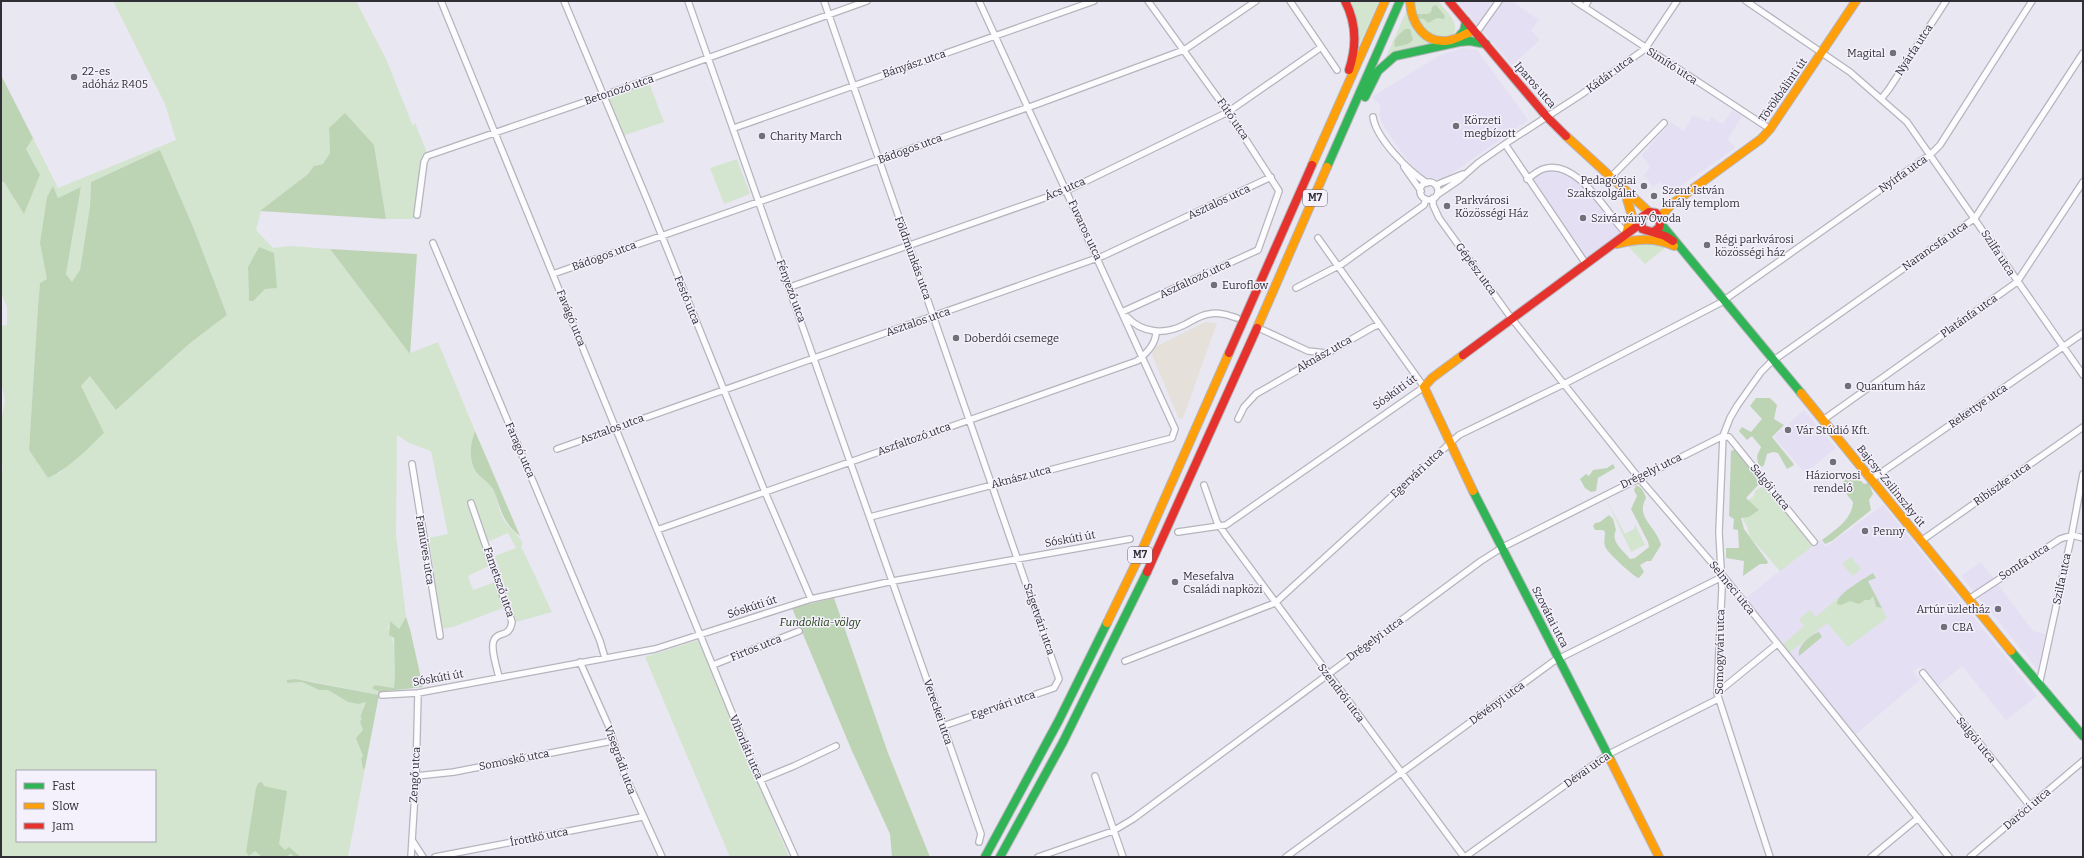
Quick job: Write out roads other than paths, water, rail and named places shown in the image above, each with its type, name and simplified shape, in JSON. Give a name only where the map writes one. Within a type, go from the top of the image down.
[{"type":"main road","points":[[1331,124],[1336,101],[1350,66],[1354,51],[1354,25],[1345,1]]},
{"type":"main road","name":"M7","points":[[985,857],[1059,720],[1138,559],[1385,1]]},
{"type":"main road","name":"M7","points":[[1000,857],[1074,724],[1160,546],[1400,1]]},
{"type":"main road","points":[[1410,1],[1411,16],[1418,30],[1425,36],[1441,41],[1469,37],[1474,31]]},
{"type":"main road","name":"Iparos utca","points":[[1449,1],[1547,117],[1610,178],[1652,212]]},
{"type":"main road","name":"Törökbálinti út","points":[[1661,222],[1662,215],[1672,204],[1761,139],[1770,129],[1856,1]]},
{"type":"main road","points":[[1460,38],[1464,31],[1466,21]]},
{"type":"main road","points":[[1346,125],[1360,106],[1378,71],[1389,60],[1399,55],[1460,38],[1486,44]]},
{"type":"main road","name":"Iparos utca","points":[[1610,178],[1627,200],[1633,205],[1640,221]]},
{"type":"main road","points":[[1614,245],[1629,228],[1631,222],[1632,211],[1627,200]]},
{"type":"main road","name":"Törökbálinti út","points":[[1652,212],[1672,204]]},
{"type":"main road","points":[[1652,212],[1660,217],[1661,222],[1659,228],[1649,232],[1640,221],[1652,212]]},
{"type":"main road","name":"Sóskúti út","points":[[1424,387],[1432,378],[1614,245],[1640,221]]},
{"type":"main road","name":"Bajcsy-Zsilinszky út","points":[[1661,222],[2039,685],[2083,736]]},
{"type":"main road","name":"Bajcsy-Zsilinszky út","points":[[1649,232],[1668,236],[1682,249]]},
{"type":"main road","name":"Sóskúti út","points":[[1614,245],[1649,232]]},
{"type":"main road","points":[[1614,245],[1633,240],[1656,240],[1682,249]]},
{"type":"main road","name":"Szovátai utca","points":[[1424,387],[1449,443],[1659,857]]},
{"type":"street","name":"Favágó utca","points":[[441,1],[700,635]]},
{"type":"street","name":"Festő utca","points":[[564,1],[765,492],[811,599]]},
{"type":"street","name":"Fényező utca","points":[[688,1],[893,581]]},
{"type":"street","name":"Földmunkás utca","points":[[824,1],[852,86],[1019,559]]},
{"type":"street","name":"Betonozó utca","points":[[417,215],[424,162],[427,156],[708,59],[867,1]]},
{"type":"street","name":"Fuvaros utca","points":[[979,1],[1122,312],[1144,356],[1175,429],[1172,438]]},
{"type":"street","name":"Bányász utca","points":[[734,128],[1094,1]]},
{"type":"street","name":"Fűtő utca","points":[[1148,1],[1228,112],[1278,187],[1278,194],[1259,247]]},
{"type":"street","name":"Bádogos utca","points":[[553,274],[1028,107],[1184,50],[1256,1]]},
{"type":"street","points":[[1290,1],[1336,70]]},
{"type":"street","points":[[1474,31],[1479,29],[1499,1]]},
{"type":"street","name":"Simító utca","points":[[1575,1],[1770,129]]},
{"type":"street","points":[[1584,7],[1588,1]]},
{"type":"street","name":"Kádár utca","points":[[1547,117],[1582,94],[1645,48],[1677,1]]},
{"type":"street","name":"Szilfa utca","points":[[1746,1],[1850,72],[1906,122],[1931,154],[2017,282],[2083,375]]},
{"type":"street","name":"Nyárfa utca","points":[[1881,99],[1946,1]]},
{"type":"street","name":"Nyírfa utca","points":[[1724,300],[1931,154],[1940,145],[2032,1]]},
{"type":"street","name":"Ács utca","points":[[790,287],[1066,190],[1228,112],[1320,48]]},
{"type":"street","name":"Narancsfa utca","points":[[1773,360],[1974,218],[2083,53]]},
{"type":"street","points":[[1373,116],[1374,125],[1426,199]]},
{"type":"street","points":[[1426,199],[1435,197],[1469,172],[1478,163],[1547,117]]},
{"type":"street","points":[[1610,178],[1664,123]]},
{"type":"street","points":[[1505,144],[1527,179],[1586,264]]},
{"type":"street","points":[[1402,163],[1426,183],[1436,185],[1469,172]]},
{"type":"street","points":[[1527,179],[1542,169],[1550,168],[1567,171],[1583,182],[1622,229]]},
{"type":"street","name":"Asztalos utca","points":[[557,449],[1098,258],[1272,177]]},
{"type":"street","name":"Platánfa utca","points":[[1823,420],[2017,282],[2083,182]]},
{"type":"street","points":[[1421,191],[1422,186],[1426,183]]},
{"type":"street","points":[[1435,197],[1438,190],[1436,185]]},
{"type":"street","name":"Gépész utca","points":[[1435,197],[1433,206],[1439,218],[1513,320]]},
{"type":"street","points":[[1296,288],[1338,266],[1424,205],[1426,199]]},
{"type":"street","name":"Gépész utca","points":[[1426,199],[1434,215],[1439,218]]},
{"type":"street","points":[[1318,238],[1379,325],[1384,328],[1424,387]]},
{"type":"street","name":"Faragó utca","points":[[433,243],[600,641],[605,658]]},
{"type":"street","name":"Aszfaltozó utca","points":[[1122,312],[1255,252],[1259,247]]},
{"type":"street","name":"Egervári utca","points":[[1125,661],[1275,603],[1459,435],[1564,384],[1724,300]]},
{"type":"street","points":[[1122,312],[1138,326],[1156,332],[1176,329],[1209,314],[1225,314],[1237,318]]},
{"type":"street","name":"Selmeci utca","points":[[1513,320],[1638,477],[1777,644],[1949,857]]},
{"type":"street","name":"Aknász utca","points":[[1238,419],[1244,407],[1256,394],[1327,352],[1379,325]]},
{"type":"street","points":[[1263,330],[1308,351],[1327,352]]},
{"type":"street","points":[[1144,356],[1156,337],[1156,332]]},
{"type":"street","name":"Rekettye utca","points":[[1872,479],[2083,333]]},
{"type":"street","name":"Aszfaltozó utca","points":[[657,530],[1137,361],[1144,356]]},
{"type":"street","name":"Somogyvári utca","points":[[1770,857],[1718,696],[1721,599],[1719,532],[1724,436],[1730,418],[1737,406],[1761,372],[1773,360]]},
{"type":"street","name":"Sóskúti út","points":[[1178,532],[1221,526],[1237,518],[1424,387]]},
{"type":"street","name":"Ribiszke utca","points":[[1921,541],[2083,427]]},
{"type":"street","name":"Drégelyi utca","points":[[1038,857],[1113,831],[1133,819],[1327,674],[1481,561],[1503,547],[1638,477],[1724,436]]},
{"type":"street","name":"Salgói utca","points":[[1724,436],[1729,437],[1814,542]]},
{"type":"street","name":"Aknász utca","points":[[870,517],[1172,438]]},
{"type":"street","name":"Faműves utca","points":[[412,464],[440,636]]},
{"type":"street","name":"Szilfa utca","points":[[2039,685],[2072,535],[2083,474]]},
{"type":"street","points":[[1204,486],[1217,522],[1221,526]]},
{"type":"street","name":"Fametsző utca","points":[[471,503],[512,622],[511,630],[493,640],[492,646],[498,677]]},
{"type":"street","name":"Szendrői utca","points":[[1221,526],[1327,674],[1464,857]]},
{"type":"street","points":[[2072,535],[2083,538]]},
{"type":"street","name":"Somfa utca","points":[[1969,599],[2060,539],[2072,535]]},
{"type":"street","name":"Sóskúti út","points":[[382,695],[418,693],[655,649],[811,599],[893,581],[1130,540]]},
{"type":"street","name":"Szigetvári utca","points":[[1019,559],[1059,679]]},
{"type":"street","name":"Dévényi utca","points":[[1286,857],[1400,772],[1558,658],[1721,576]]},
{"type":"street","name":"Vereckei utca","points":[[893,581],[981,834],[979,842]]},
{"type":"street","name":"Firtos utca","points":[[713,665],[800,631]]},
{"type":"street","name":"Vihorláti utca","points":[[700,635],[760,780],[795,857]]},
{"type":"street","name":"Dévai utca","points":[[1464,857],[1608,755],[1718,696],[1777,644]]},
{"type":"street","name":"Visegrádi utca","points":[[580,662],[609,727],[612,741],[622,769],[642,817],[662,857]]},
{"type":"street","name":"Salgói utca","points":[[1923,673],[2030,806]]},
{"type":"street","name":"Egervári utca","points":[[943,726],[1054,688],[1059,679]]},
{"type":"street","name":"Zengő utca","points":[[411,857],[416,776],[418,693]]},
{"type":"street","name":"Somoskő utca","points":[[416,776],[454,772],[612,741]]},
{"type":"street","points":[[760,780],[836,746]]},
{"type":"street","name":"Daróci utca","points":[[1970,857],[2083,761]]},
{"type":"street","points":[[1095,776],[1122,857]]},
{"type":"street","name":"Írottkő utca","points":[[435,857],[642,817]]},
{"type":"street","points":[[1871,857],[1918,818]]},
{"type":"street","points":[[412,839],[423,857]]},
{"type":"place","name":"Magital","points":[[1893,53]]},
{"type":"place","name":"22-es adóház R405","points":[[74,77]]},
{"type":"place","name":"Körzeti megbízott","points":[[1456,126]]},
{"type":"place","name":"Charity March","points":[[762,136]]},
{"type":"place","name":"Pedagógiai Szakszolgálat","points":[[1644,186]]},
{"type":"place","name":"Szent István király templom","points":[[1654,196]]},
{"type":"place","name":"Parkvárosi Közösségi Ház","points":[[1447,206]]},
{"type":"place","name":"Szivárvány Óvoda","points":[[1583,218]]},
{"type":"place","name":"Régi parkvárosi közösségi ház","points":[[1707,245]]},
{"type":"place","name":"Euroflow","points":[[1214,285]]},
{"type":"place","name":"Doberdói csemege","points":[[956,338]]},
{"type":"place","name":"Quantum ház","points":[[1848,386]]},
{"type":"place","name":"Vár Stúdió Kft.","points":[[1788,430]]},
{"type":"place","name":"Háziorvosi rendelő","points":[[1833,462]]},
{"type":"place","name":"Penny","points":[[1865,531]]},
{"type":"place","name":"Mesefalva Családi napközi","points":[[1175,582]]},
{"type":"place","name":"Artúr üzletház","points":[[1998,609]]},
{"type":"place","name":"CBA","points":[[1944,627]]},
{"type":"park label","name":"Fundoklia-völgy","points":[[820,622]]}]
